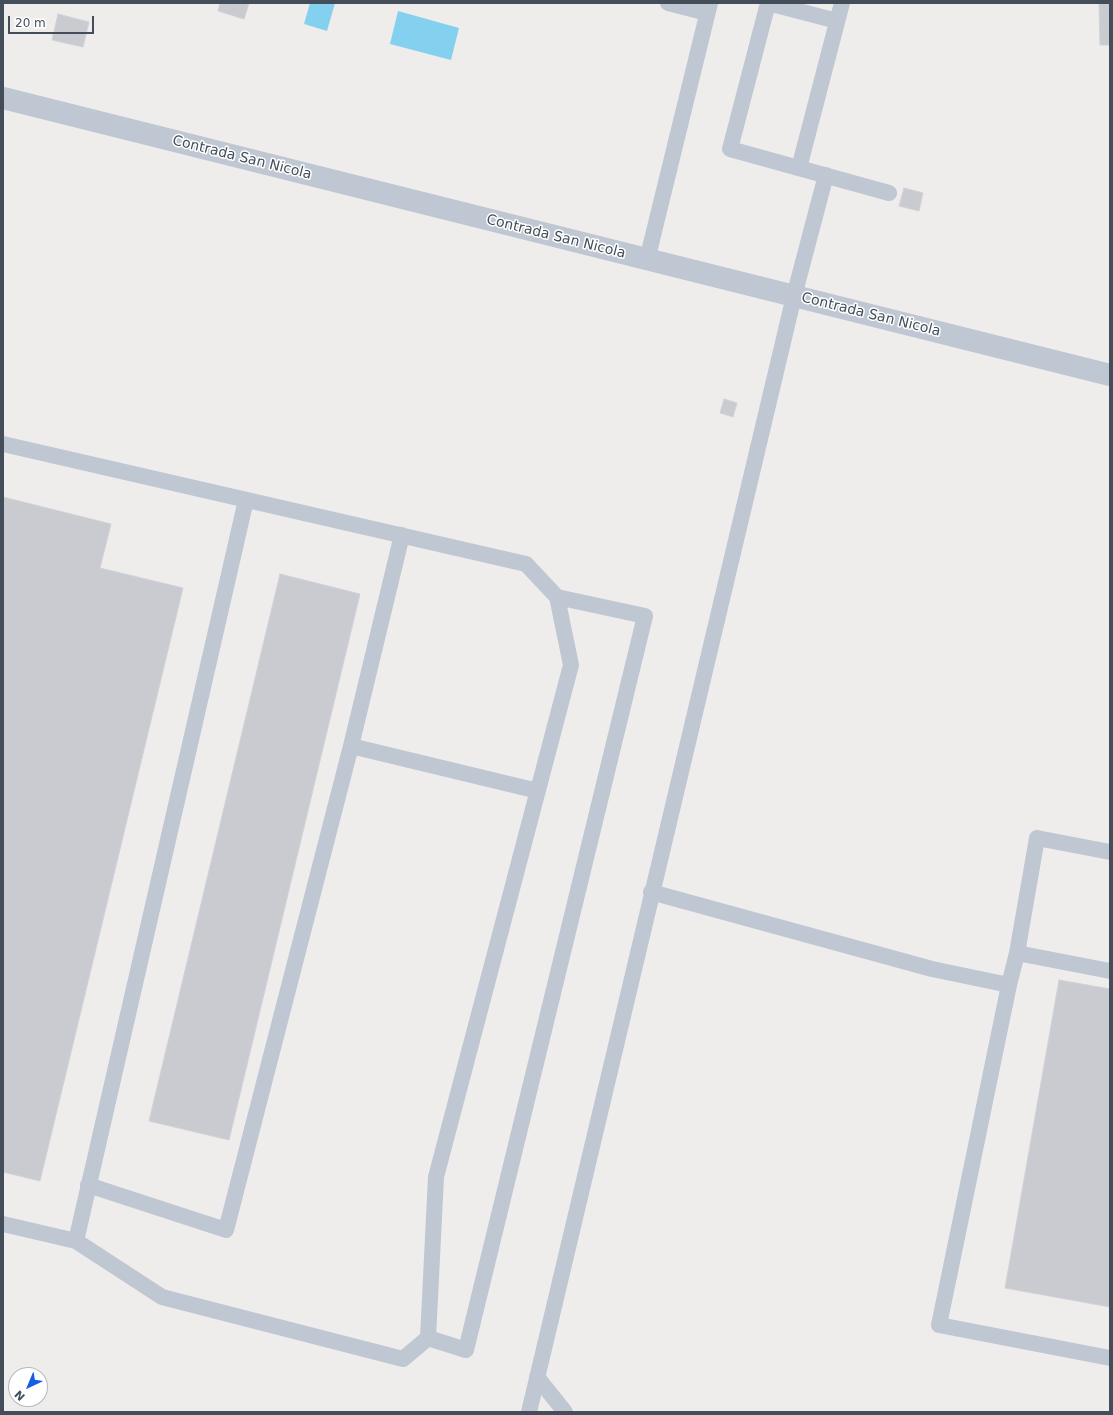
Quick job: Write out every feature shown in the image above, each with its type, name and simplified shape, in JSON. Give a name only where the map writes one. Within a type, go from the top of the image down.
[{"type":"street","name":"Contrada San Nicola","points":[[3,98],[1110,375]]},
{"type":"lane","points":[[647,260],[709,8],[668,3]]},
{"type":"lane","points":[[837,21],[768,3],[730,149],[889,193]]},
{"type":"lane","points":[[799,168],[842,3]]},
{"type":"lane","points":[[529,1412],[794,296],[826,175]]},
{"type":"lane","points":[[3,444],[526,564],[557,597],[571,665],[436,1177],[428,1338],[403,1359],[162,1297],[76,1242],[3,1224]]},
{"type":"lane","points":[[76,1242],[246,500]]},
{"type":"lane","points":[[88,1185],[226,1230],[351,746],[402,535]]},
{"type":"lane","points":[[428,1338],[466,1350],[645,616],[557,597]]},
{"type":"lane","points":[[351,746],[538,791]]},
{"type":"lane","points":[[1110,852],[1037,838],[1017,953],[1009,985],[939,1325],[1110,1358]]},
{"type":"lane","points":[[652,892],[932,968],[1009,985]]},
{"type":"lane","points":[[1017,953],[1110,971]]},
{"type":"lane","points":[[537,1377],[565,1412]]},
{"type":"water","points":[[310,3],[335,3],[327,31],[304,24]]},
{"type":"water","points":[[398,11],[459,28],[451,60],[390,44]]},
{"type":"building","points":[[220,3],[249,3],[244,19],[218,11]]},
{"type":"building","points":[[1099,3],[1110,3],[1110,45],[1100,45]]},
{"type":"building","points":[[58,14],[89,22],[83,47],[52,40]]},
{"type":"building","points":[[904,188],[923,193],[919,211],[899,206]]},
{"type":"building","points":[[724,399],[737,403],[733,417],[720,413]]},
{"type":"building","points":[[3,497],[111,524],[100,568],[183,588],[40,1181],[3,1172]]},
{"type":"building","points":[[280,574],[360,594],[229,1140],[149,1121]]},
{"type":"building","points":[[1059,980],[1110,989],[1110,1307],[1005,1288]]}]
